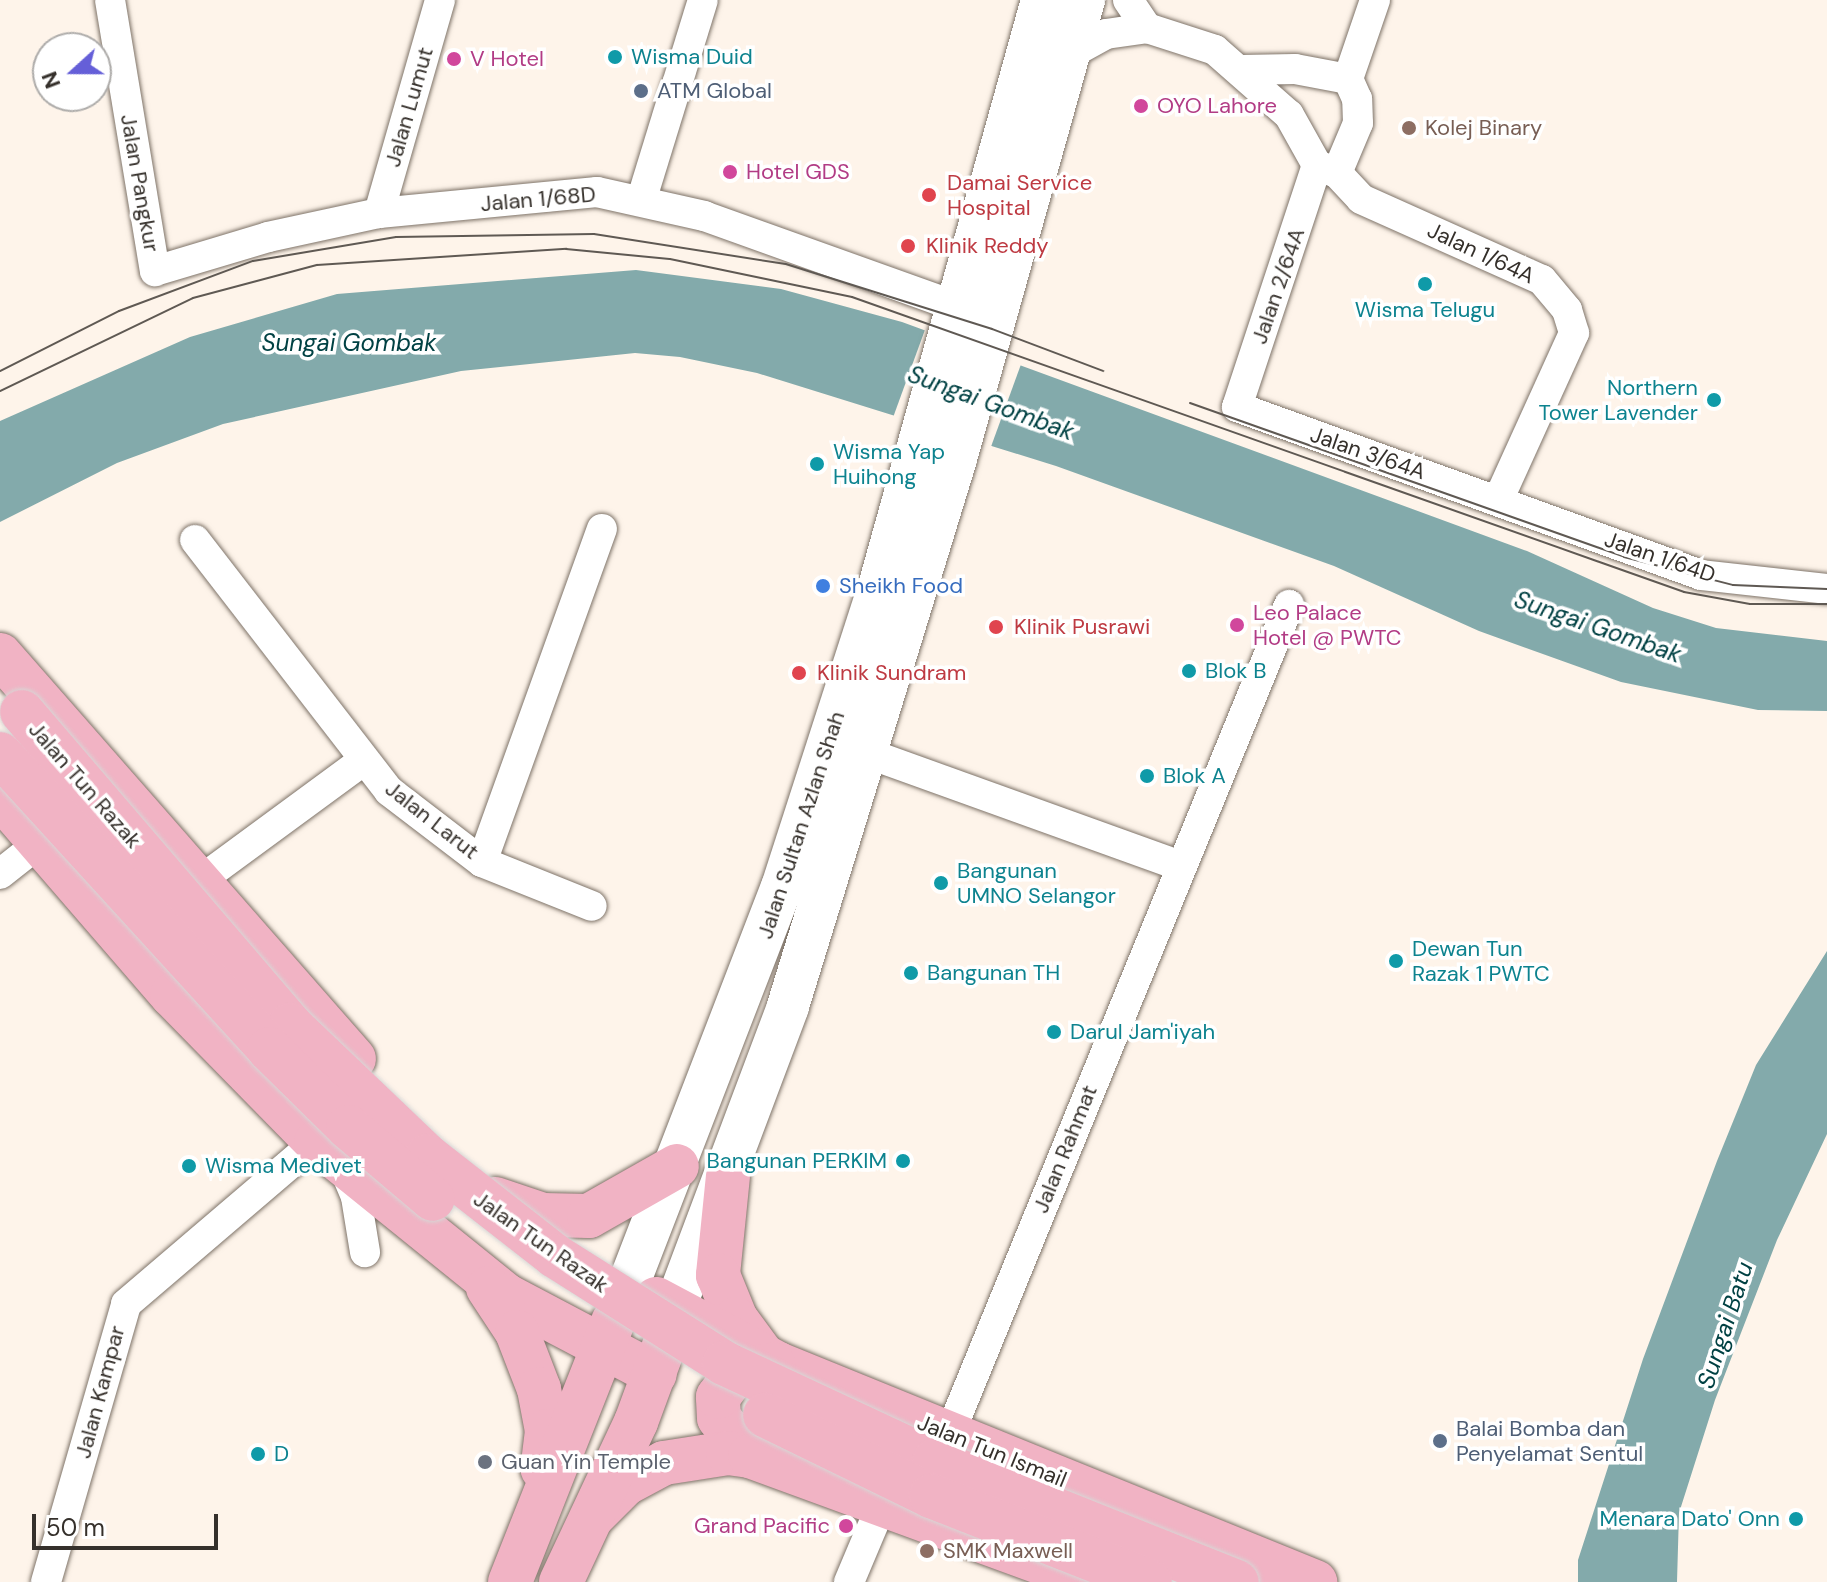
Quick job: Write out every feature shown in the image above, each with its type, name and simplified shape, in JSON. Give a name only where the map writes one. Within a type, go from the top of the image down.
[{"type":"main road","name":"Jalan Sultan Azlan Shah","points":[[561,1582],[655,1374],[674,1310],[728,1176],[788,1006],[864,752],[936,459],[963,328],[1042,0]]},
{"type":"main road","name":"Jalan Sultan Azlan Shah","points":[[963,328],[1070,54],[1084,0]]},
{"type":"main road","name":"Jalan Sultan Azlan Shah","points":[[510,1582],[677,1166],[782,887],[936,459]]},
{"type":"main road","name":"Jalan Tun Razak","points":[[0,655],[325,1031],[495,1199],[674,1310]]},
{"type":"main road","name":"Jalan Tun Razak","points":[[11,700],[290,1025],[427,1156],[555,1256],[724,1363],[934,1461],[1237,1582]]},
{"type":"main road","name":"Jalan Tun Razak","points":[[0,754],[269,1049],[348,1127],[541,1282],[752,1408],[931,1496],[1150,1582]]},
{"type":"main road","points":[[0,796],[38,844],[193,1017],[329,1153],[507,1296],[655,1374]]},
{"type":"main road","points":[[495,1199],[543,1215],[589,1216],[677,1166]]},
{"type":"main road","points":[[728,1176],[718,1275],[736,1319],[770,1358],[738,1370],[718,1397],[719,1418],[750,1456]]},
{"type":"main road","points":[[471,1267],[522,1279],[537,1261],[532,1238],[495,1199]]},
{"type":"main road","points":[[471,1267],[517,1332],[545,1410],[537,1513]]},
{"type":"main road","name":"Jalan Tun Ismail","points":[[674,1310],[770,1358],[1315,1582]]},
{"type":"main road","points":[[593,1516],[625,1484],[664,1463],[707,1453],[750,1456],[1094,1582]]},
{"type":"street","name":"Jalan Pangkur","points":[[110,0],[155,271]]},
{"type":"street","name":"Jalan Lumut","points":[[379,213],[440,0]]},
{"type":"street","points":[[642,198],[703,0]]},
{"type":"street","points":[[1128,0],[1147,28]]},
{"type":"street","points":[[1242,70],[1295,69],[1348,79],[1375,0]]},
{"type":"street","name":"Jalan 1/64A","points":[[1070,54],[1106,34],[1147,28],[1215,50],[1242,70],[1289,115],[1327,169],[1361,199],[1542,280],[1567,310],[1574,333],[1499,498]]},
{"type":"street","name":"Jalan 2/64A","points":[[1237,407],[1327,169],[1358,123],[1357,99],[1348,79]]},
{"type":"street","name":"Jalan 1/68D","points":[[155,271],[268,237],[379,213],[597,192],[642,198],[942,301],[963,328]]},
{"type":"street","name":"Jalan 3/64A","points":[[1237,407],[1499,498]]},
{"type":"street","name":"Jalan 1/64D","points":[[1499,498],[1701,575],[1827,589]]},
{"type":"street","name":"Jalan Larut","points":[[195,540],[389,791],[482,862],[602,529]]},
{"type":"street","name":"Jalan Rahmat","points":[[950,1433],[1289,605]]},
{"type":"street","points":[[864,752],[1180,866]]},
{"type":"street","points":[[198,882],[363,761]]},
{"type":"street","points":[[0,874],[38,844]]},
{"type":"street","points":[[482,862],[592,906]]},
{"type":"street","points":[[329,1153],[356,1197],[365,1252]]},
{"type":"street","name":"Jalan Kampar","points":[[46,1582],[126,1304],[329,1153]]},
{"type":"street","points":[[849,1582],[882,1504]]},
{"type":"water","name":"Sungai Gombak","points":[[636,270],[781,289],[902,322],[1527,551],[1653,608],[1716,628],[1827,641],[1827,711],[1758,710],[1621,682],[1479,631],[1334,566],[1056,466],[757,373],[680,357],[635,353],[461,371],[223,424],[117,463],[0,522],[0,421],[190,337],[337,294]]},
{"type":"water","name":"Sungai Batu","points":[[1827,951],[1827,1134],[1777,1240],[1715,1400],[1679,1513],[1677,1582],[1578,1582],[1578,1560],[1643,1359],[1717,1161],[1756,1065]]},
{"type":"pier","points":[[926,327],[1022,362],[988,454],[892,419]]},
{"type":"tram line","points":[[0,371],[119,311],[253,261],[396,237],[594,234],[786,264],[992,329],[1103,371]]},
{"type":"tram line","points":[[0,391],[193,298],[317,265],[566,249],[670,259],[852,297],[1684,592],[1750,604],[1827,604]]},
{"type":"tram line","points":[[1190,403],[1624,557],[1733,585],[1827,589]]},
{"type":"place","name":"Wisma Duid","points":[[615,57]]},
{"type":"place","name":"V Hotel","points":[[454,59]]},
{"type":"place","name":"ATM Global","points":[[641,91]]},
{"type":"place","name":"OYO Lahore","points":[[1141,106]]},
{"type":"place","name":"Kolej Binary","points":[[1409,128]]},
{"type":"place","name":"Hotel GDS","points":[[730,172]]},
{"type":"place","name":"Damai Service Hospital","points":[[929,195]]},
{"type":"place","name":"Klinik Reddy","points":[[908,246]]},
{"type":"place","name":"Wisma Telugu","points":[[1425,284]]},
{"type":"place","name":"Northern Tower Lavender","points":[[1714,400]]},
{"type":"place","name":"Wisma Yap Huihong","points":[[817,464]]},
{"type":"place","name":"Sheikh Food","points":[[823,586]]},
{"type":"place","name":"Leo Palace Hotel @ PWTC","points":[[1237,625]]},
{"type":"place","name":"Klinik Pusrawi","points":[[996,627]]},
{"type":"place","name":"Blok B","points":[[1189,671]]},
{"type":"place","name":"Klinik Sundram","points":[[799,673]]},
{"type":"place","name":"Blok A","points":[[1147,776]]},
{"type":"place","name":"Bangunan UMNO Selangor","points":[[941,883]]},
{"type":"place","name":"Dewan Tun Razak 1 PWTC","points":[[1396,961]]},
{"type":"place","name":"Bangunan TH","points":[[911,973]]},
{"type":"place","name":"Darul Jam'iyah","points":[[1054,1032]]},
{"type":"place","name":"Bangunan PERKIM","points":[[903,1161]]},
{"type":"place","name":"Wisma Medivet","points":[[189,1166]]},
{"type":"place","name":"Balai Bomba dan Penyelamat Sentul","points":[[1440,1441]]},
{"type":"place","name":"D","points":[[258,1454]]},
{"type":"place","name":"Guan Yin Temple","points":[[485,1462]]},
{"type":"place","name":"Menara Dato' Onn","points":[[1796,1519]]},
{"type":"place","name":"Grand Pacific","points":[[846,1526]]},
{"type":"place","name":"SMK Maxwell","points":[[927,1551]]}]
